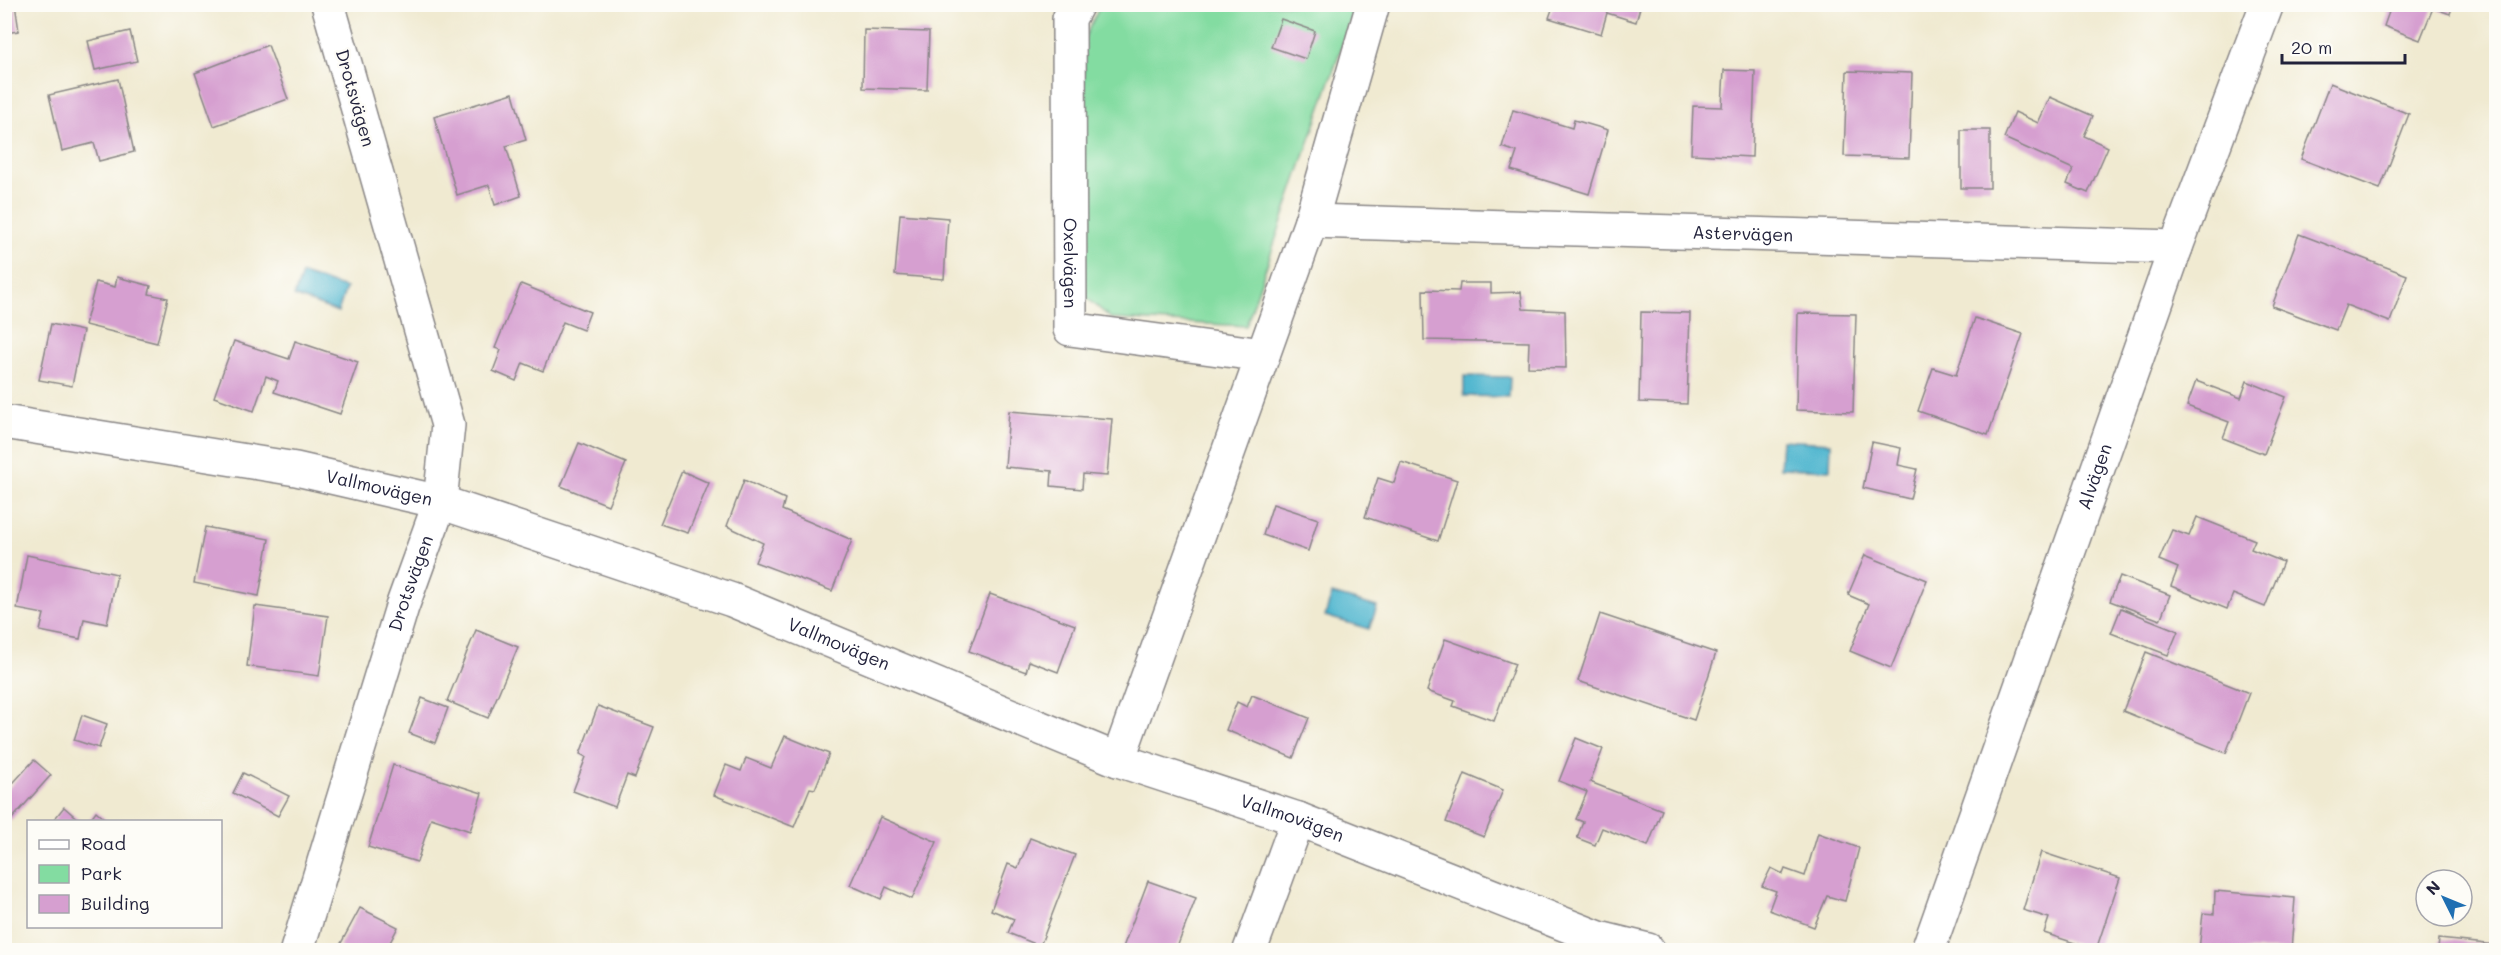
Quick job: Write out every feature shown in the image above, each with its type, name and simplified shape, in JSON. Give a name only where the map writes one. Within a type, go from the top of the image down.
[{"type":"street","name":"Drotsvägen","points":[[297,951],[402,608],[440,502],[448,425],[328,4]]},
{"type":"street","name":"Oxelvägen","points":[[1077,4],[1068,18],[1070,329],[1263,355]]},
{"type":"street","points":[[1118,760],[1311,221],[1373,4]]},
{"type":"street","name":"Alvägen","points":[[1928,951],[2176,247],[2267,4]]},
{"type":"street","name":"Astervägen","points":[[1311,221],[2176,247]]},
{"type":"street","name":"Vallmovägen","points":[[4,423],[296,469],[440,502],[732,600],[1118,760],[1298,819],[1599,938],[1648,951]]},
{"type":"street","points":[[1250,951],[1298,819]]},
{"type":"green space","points":[[1112,4],[1356,5],[1246,326],[1112,319],[1082,294],[1084,39],[1099,8]]},
{"type":"water","points":[[302,274],[346,288],[338,312],[294,296]]},
{"type":"water","points":[[1464,376],[1510,377],[1509,397],[1464,396]]},
{"type":"water","points":[[1782,440],[1831,443],[1830,470],[1780,468]]},
{"type":"water","points":[[1332,594],[1377,607],[1369,629],[1325,616]]},
{"type":"building","points":[[4,4],[15,4],[19,31],[4,33]]},
{"type":"building","points":[[1554,4],[1641,4],[1636,22],[1607,13],[1601,34],[1549,18]]},
{"type":"building","points":[[2370,4],[2453,4],[2450,14],[2433,8],[2420,40],[2384,26],[2389,12]]},
{"type":"building","points":[[1281,19],[1315,31],[1306,59],[1271,47]]},
{"type":"building","points":[[864,30],[929,32],[927,90],[863,88]]},
{"type":"building","points":[[130,31],[137,61],[95,70],[88,41]]},
{"type":"building","points":[[268,45],[288,99],[214,126],[195,73]]},
{"type":"building","points":[[1724,70],[1755,71],[1752,157],[1691,154],[1693,106],[1722,107]]},
{"type":"building","points":[[1847,71],[1912,73],[1909,158],[1844,156]]},
{"type":"building","points":[[118,79],[134,152],[99,161],[94,143],[62,151],[49,95]]},
{"type":"building","points":[[2330,83],[2409,114],[2380,189],[2301,159]]},
{"type":"building","points":[[513,93],[526,140],[506,146],[521,196],[495,205],[489,185],[457,195],[434,117]]},
{"type":"building","points":[[2050,97],[2093,116],[2084,136],[2108,147],[2088,193],[2067,184],[2073,169],[2004,138],[2015,112],[2038,123]]},
{"type":"building","points":[[1513,110],[1572,128],[1574,120],[1608,130],[1589,194],[1511,170],[1517,152],[1502,147]]},
{"type":"building","points":[[1961,130],[1990,130],[1990,188],[1961,188]]},
{"type":"building","points":[[900,214],[948,218],[944,279],[895,275]]},
{"type":"building","points":[[2299,234],[2407,275],[2390,322],[2346,305],[2336,330],[2272,306]]},
{"type":"building","points":[[117,277],[151,286],[149,294],[168,298],[157,343],[85,325],[96,282],[115,287]]},
{"type":"building","points":[[1460,283],[1491,283],[1491,293],[1521,292],[1523,309],[1565,311],[1566,368],[1528,367],[1529,342],[1424,340],[1423,290],[1459,291]]},
{"type":"building","points":[[521,284],[590,312],[583,330],[563,322],[543,371],[523,363],[516,381],[493,371],[501,350],[495,348]]},
{"type":"building","points":[[1641,312],[1690,313],[1687,404],[1639,402]]},
{"type":"building","points":[[1798,313],[1856,314],[1853,412],[1796,410]]},
{"type":"building","points":[[1975,318],[2023,334],[1988,435],[1918,411],[1933,368],[1956,375]]},
{"type":"building","points":[[51,324],[83,331],[72,386],[39,380]]},
{"type":"building","points":[[234,341],[289,359],[295,341],[358,362],[340,414],[274,392],[278,381],[266,376],[254,411],[214,397]]},
{"type":"building","points":[[2196,381],[2241,398],[2247,381],[2286,397],[2264,454],[2223,438],[2229,422],[2187,406]]},
{"type":"building","points":[[1009,411],[1112,419],[1107,476],[1083,474],[1082,489],[1051,486],[1052,471],[1005,467]]},
{"type":"building","points":[[1872,442],[1901,448],[1898,465],[1917,469],[1910,499],[1863,488]]},
{"type":"building","points":[[579,443],[626,463],[608,505],[561,486]]},
{"type":"building","points":[[1401,462],[1457,480],[1438,541],[1365,517],[1378,478],[1394,483]]},
{"type":"building","points":[[682,471],[709,483],[688,533],[660,524]]},
{"type":"building","points":[[744,480],[785,499],[782,510],[852,540],[832,591],[755,562],[763,543],[727,526]]},
{"type":"building","points":[[1273,504],[1318,519],[1308,551],[1263,535]]},
{"type":"building","points":[[2197,517],[2255,540],[2251,549],[2283,562],[2265,607],[2233,594],[2227,609],[2171,586],[2178,568],[2159,560],[2172,530],[2189,536]]},
{"type":"building","points":[[205,527],[269,539],[259,596],[194,583]]},
{"type":"building","points":[[27,555],[117,574],[107,624],[84,619],[80,639],[40,631],[44,614],[17,609]]},
{"type":"building","points":[[1865,555],[1927,580],[1891,668],[1850,651],[1869,604],[1848,595]]},
{"type":"building","points":[[2120,576],[2170,595],[2160,620],[2110,601]]},
{"type":"building","points":[[990,594],[1075,625],[1058,672],[1029,661],[1026,672],[969,651]]},
{"type":"building","points":[[255,606],[328,616],[319,676],[247,666]]},
{"type":"building","points":[[2121,608],[2178,631],[2168,655],[2111,633]]},
{"type":"building","points":[[1600,614],[1716,653],[1694,720],[1578,681]]},
{"type":"building","points":[[476,630],[518,647],[488,718],[447,701]]},
{"type":"building","points":[[1445,639],[1515,664],[1494,721],[1453,706],[1455,701],[1427,691]]},
{"type":"building","points":[[2146,652],[2249,693],[2226,753],[2123,711]]},
{"type":"building","points":[[1252,695],[1309,718],[1293,758],[1226,730],[1237,702],[1247,707]]},
{"type":"building","points":[[422,698],[448,708],[435,743],[409,733]]},
{"type":"building","points":[[598,706],[654,727],[635,778],[627,775],[615,807],[573,791],[586,757],[580,754]]},
{"type":"building","points":[[82,715],[107,724],[99,748],[74,740]]},
{"type":"building","points":[[785,736],[829,754],[815,789],[810,788],[794,827],[714,795],[726,765],[741,771],[746,758],[771,768]]},
{"type":"building","points":[[1576,738],[1603,749],[1590,782],[1662,810],[1648,846],[1602,828],[1595,845],[1577,838],[1583,822],[1576,819],[1587,792],[1559,781]]},
{"type":"building","points":[[34,760],[51,775],[11,820],[4,814],[4,793]]},
{"type":"building","points":[[393,765],[482,793],[470,831],[431,818],[417,862],[368,847]]},
{"type":"building","points":[[243,773],[289,796],[278,816],[233,793]]},
{"type":"building","points":[[1465,774],[1503,790],[1484,837],[1446,822]]},
{"type":"building","points":[[64,807],[79,820],[54,820]]},
{"type":"building","points":[[96,811],[106,820],[89,820]]},
{"type":"building","points":[[880,817],[937,842],[912,899],[886,887],[881,899],[850,885]]},
{"type":"building","points":[[1818,833],[1859,848],[1845,901],[1827,896],[1814,927],[1769,910],[1776,891],[1762,886],[1771,868],[1783,874],[1785,869],[1805,876]]},
{"type":"building","points":[[1030,838],[1075,855],[1040,946],[1008,933],[1014,919],[991,910],[1008,864],[1018,868]]},
{"type":"building","points":[[2041,852],[2120,878],[2096,950],[2044,933],[2049,918],[2023,910]]},
{"type":"building","points":[[1148,881],[1196,898],[1176,950],[1122,950]]},
{"type":"building","points":[[2215,891],[2295,898],[2291,950],[2199,950],[2203,913],[2214,914]]},
{"type":"building","points":[[360,908],[398,927],[386,950],[345,950],[339,947]]},
{"type":"building","points":[[2439,939],[2496,945],[2496,950],[2438,950]]}]
